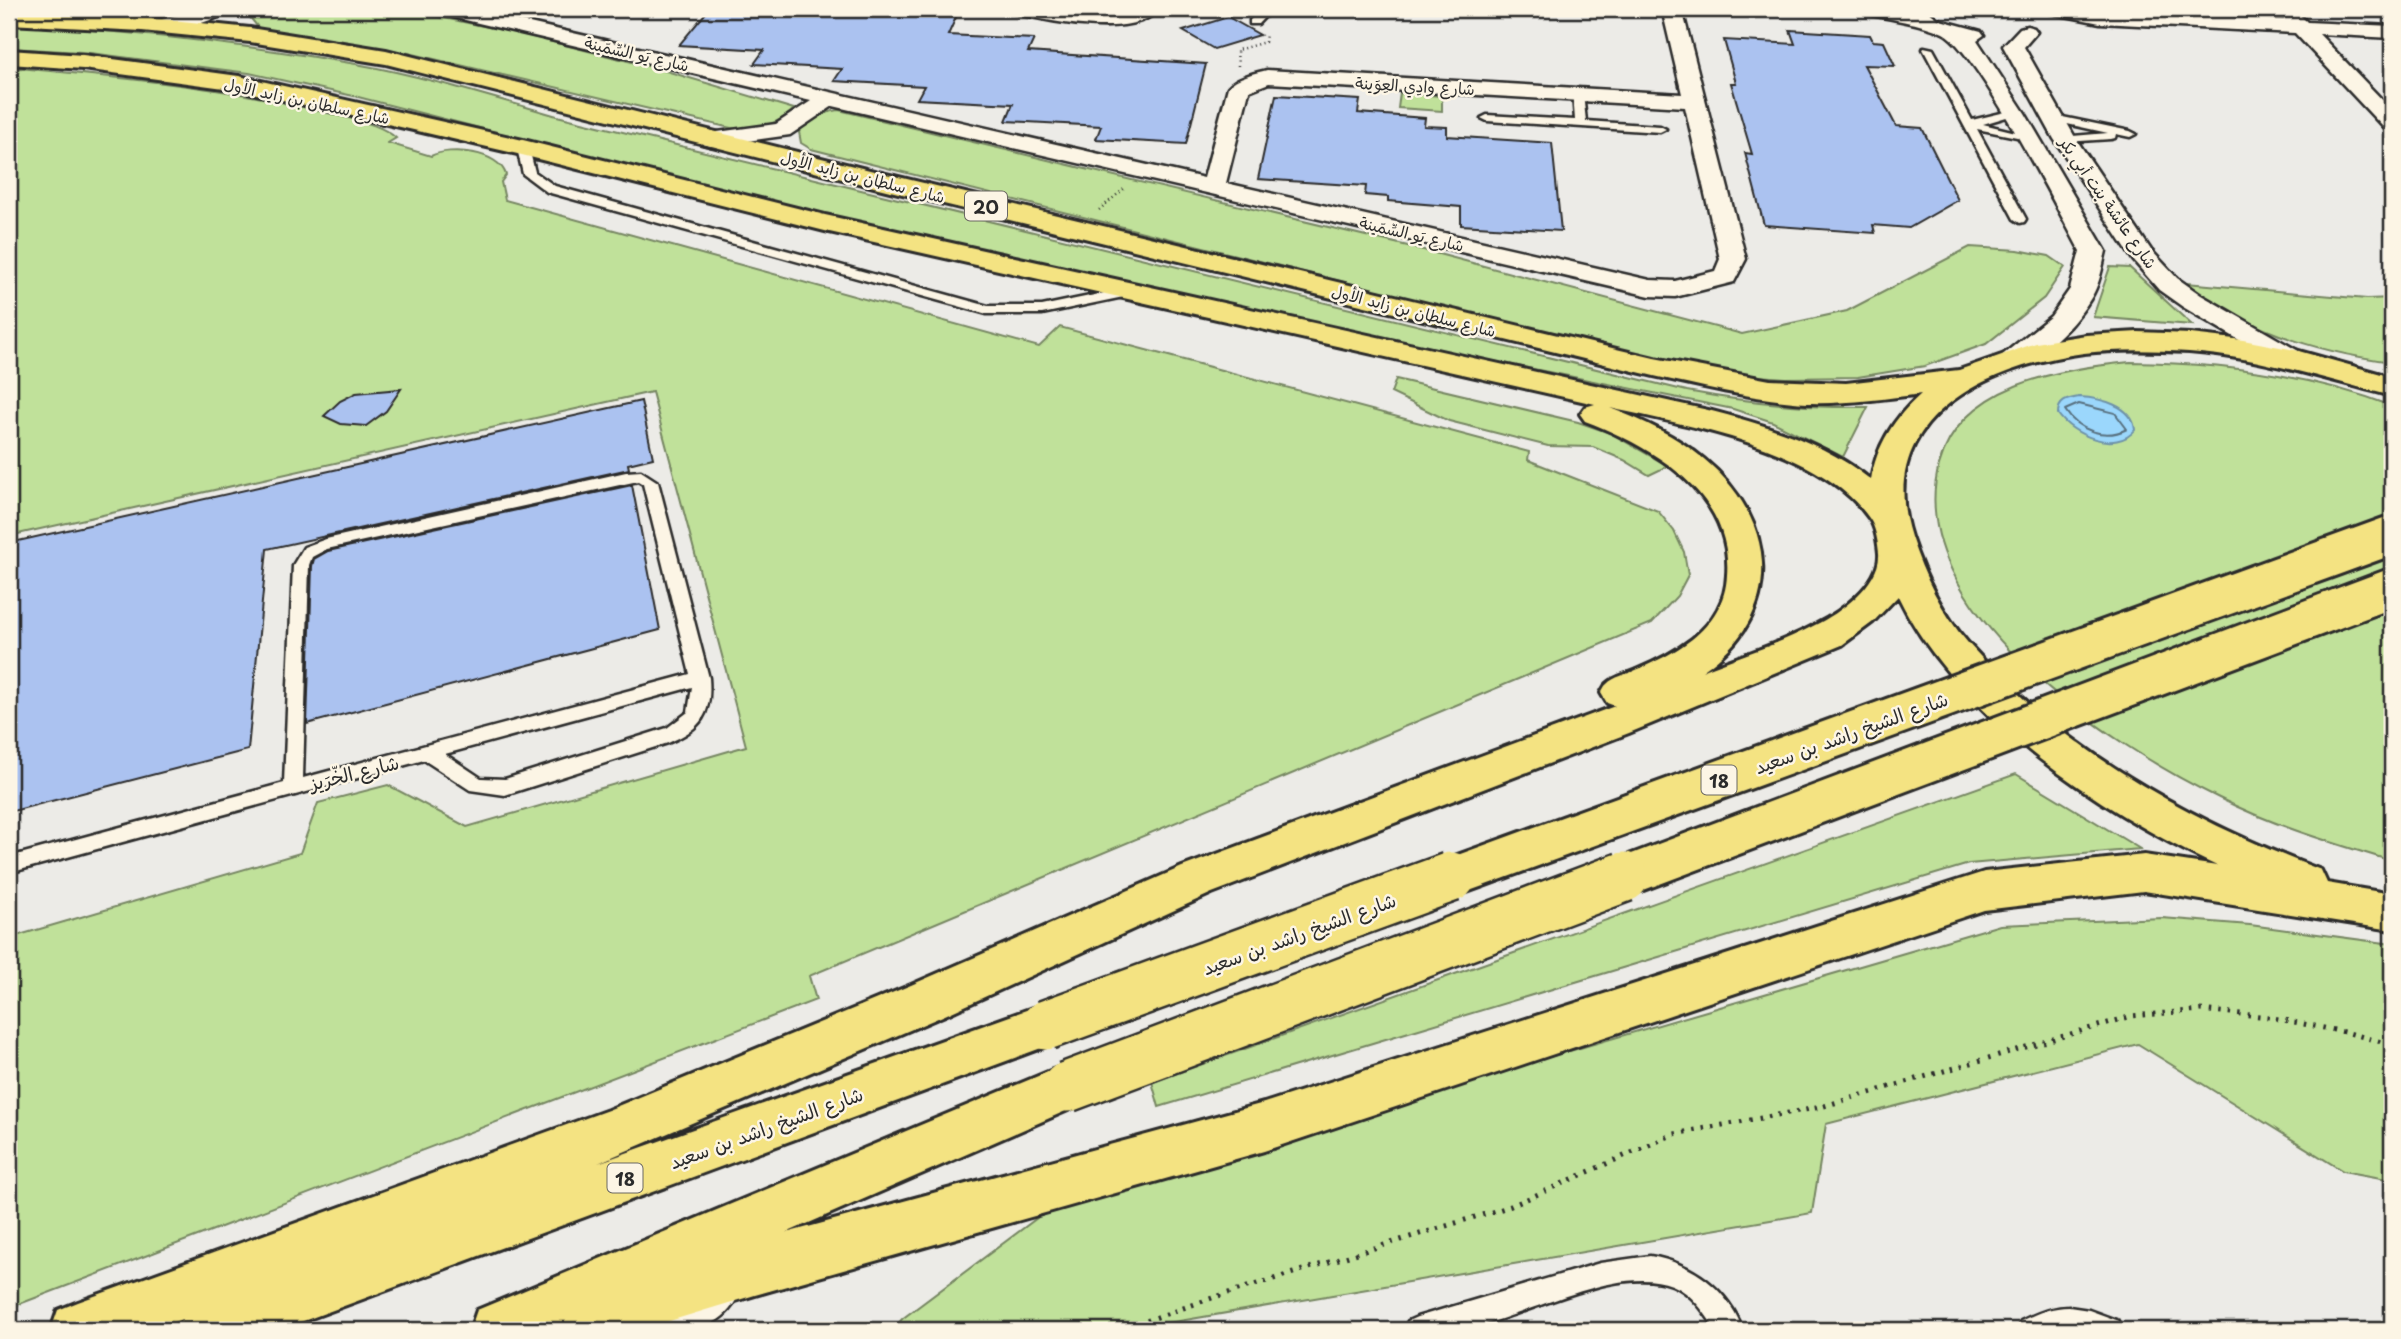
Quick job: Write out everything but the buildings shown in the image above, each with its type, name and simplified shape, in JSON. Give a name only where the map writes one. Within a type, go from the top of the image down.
[{"type":"main road","name":"شارع سلطان بن زايد الأول","points":[[9,18],[156,26],[250,35],[386,57],[711,139],[1654,368],[1809,393],[1897,388],[1961,379]]},
{"type":"main road","name":"شارع سلطان بن زايد الأول","points":[[9,57],[83,62],[239,83],[523,148],[825,223],[1708,420],[1778,441],[1843,475],[1871,496],[1892,535]]},
{"type":"main road","points":[[78,1330],[612,1133],[928,1000],[1197,880],[1523,757],[1829,635],[1853,620],[1872,602],[1897,562],[1888,482],[1895,450],[1911,422],[1933,398],[1961,379],[2014,357],[2073,346],[2140,342],[2214,347],[2292,359],[2384,382]]},
{"type":"main road","points":[[1523,757],[1542,737],[1567,719],[1692,659],[1718,637],[1737,611],[1746,583],[1746,554],[1738,526],[1723,498],[1700,473],[1673,450],[1641,431],[1573,404],[1532,381]]},
{"type":"main road","points":[[1892,535],[1922,605],[1963,662],[2022,720],[2096,778],[2185,830],[2272,870],[2391,912]]},
{"type":"main road","name":"شارع الشيخ راشد بن سعيد","points":[[205,1330],[2392,536]]},
{"type":"main road","points":[[497,1330],[1067,1087],[2392,588]]},
{"type":"main road","points":[[551,1330],[755,1268],[1264,1126],[1984,891],[2144,873],[2391,912]]},
{"type":"street","points":[[156,26],[197,18],[222,9]]},
{"type":"street","points":[[237,9],[238,18],[250,35]]},
{"type":"street","name":"شارع يَو السِّمَينة","points":[[444,9],[1213,187],[1519,251],[1650,288],[1675,289],[1725,276],[1733,259],[1672,9]]},
{"type":"street","points":[[1021,9],[1069,19],[1106,20],[1142,13],[1149,9]]},
{"type":"street","points":[[1871,9],[1942,27],[1994,36],[2034,25],[2164,15],[2392,32]]},
{"type":"street","name":"شارع عائشة بنت أبي بكر","points":[[1912,9],[1969,43],[2014,113],[2093,251],[2083,289],[2061,322],[2014,357]]},
{"type":"street","points":[[2057,9],[2099,18]]},
{"type":"street","points":[[2283,9],[2388,115]]},
{"type":"street","name":"شارع عائشة بنت أبي بكر","points":[[2034,25],[2013,46],[2059,129],[2142,255],[2168,284],[2192,302],[2292,359]]},
{"type":"street","name":"شارع وادِي العِوَينة","points":[[1239,87],[1267,76],[1696,101]]},
{"type":"street","points":[[1213,187],[1239,87]]},
{"type":"street","points":[[711,139],[782,130],[830,98]]},
{"type":"street","points":[[782,130],[789,158]]},
{"type":"street","points":[[658,1330],[755,1268]]},
{"type":"lane","points":[[1254,22],[1267,9]]},
{"type":"lane","points":[[1928,49],[2020,219]]},
{"type":"lane","points":[[1578,94],[1580,124]]},
{"type":"lane","points":[[1969,124],[2014,113]]},
{"type":"lane","points":[[1487,118],[1660,129]]},
{"type":"lane","points":[[1969,124],[2028,138]]},
{"type":"lane","points":[[2059,129],[2130,134],[2059,129]]},
{"type":"lane","points":[[523,148],[529,174],[551,189],[987,310],[1011,313],[1037,311],[1133,291]]},
{"type":"lane","points":[[293,787],[301,560],[310,550],[626,477],[641,476],[650,482],[703,697],[701,707],[687,726],[675,733],[521,785],[498,788],[477,785],[428,753]]},
{"type":"lane","name":"شارع الخّرَيز","points":[[9,865],[700,678]]},
{"type":"lane","points":[[1417,1330],[1598,1276],[1642,1268],[1668,1271],[1693,1283],[1708,1296],[1731,1330]]},
{"type":"lane","points":[[2030,1330],[2053,1319],[2068,1318],[2083,1320],[2110,1330]]},
{"type":"path","points":[[1239,87],[1237,50],[1265,41],[1268,35],[1254,22]]},
{"type":"path","points":[[1077,228],[1145,171]]},
{"type":"path","points":[[1120,1330],[1214,1297],[1511,1206],[1674,1134],[1821,1107],[2132,1016],[2201,1010],[2269,1017],[2349,1032],[2392,1045]]},
{"type":"green space","points":[[18,9],[206,9],[166,19]]},
{"type":"green space","points":[[248,9],[399,9],[513,32],[656,68],[794,109],[765,126],[731,128],[404,52],[261,31],[248,15]]},
{"type":"green space","points":[[9,25],[183,39],[270,50],[381,69],[457,87],[557,116],[1687,391],[1777,404],[1868,407],[1843,457],[1773,422],[1733,409],[1393,341],[804,211],[358,97],[249,73],[82,52],[9,48]]},
{"type":"green space","points":[[9,67],[215,90],[297,105],[361,121],[396,138],[388,143],[431,156],[461,151],[494,160],[506,175],[501,182],[505,200],[1039,347],[1060,327],[1529,452],[1528,460],[1658,511],[1674,531],[1684,552],[1688,575],[1677,596],[1652,623],[809,976],[816,1000],[9,1308],[9,938],[300,853],[318,803],[388,785],[467,827],[746,746],[652,392],[9,536]]},
{"type":"green space","points":[[1400,93],[1442,96],[1442,111],[1398,108]]},
{"type":"green space","points":[[839,110],[1412,247],[1742,334],[1847,311],[1970,247],[2018,250],[2049,256],[2065,267],[2044,298],[1986,344],[1925,366],[1858,377],[1786,378],[1727,374],[1680,366],[811,149],[801,143],[799,132],[807,123],[822,114]]},
{"type":"green space","points":[[2110,267],[2130,268],[2192,325],[2093,317]]},
{"type":"green space","points":[[2186,283],[2367,299],[2392,298],[2392,362],[2332,351],[2273,333],[2229,313]]},
{"type":"green space","points":[[2130,362],[2263,372],[2329,386],[2392,406],[2392,861],[2304,833],[2240,808],[2174,775],[2124,744],[2073,707],[2024,665],[1982,619],[1952,570],[1936,518],[1939,465],[1951,438],[1968,416],[1990,399],[2044,376]]},
{"type":"green space","points":[[1396,379],[1578,422],[1610,433],[1668,466],[1649,475],[1624,460],[1593,447],[1548,446],[1449,421],[1391,393]]},
{"type":"green space","points":[[2016,774],[2140,849],[1969,864],[1159,1107],[1152,1082]]},
{"type":"green space","points":[[2162,918],[2250,925],[2392,944],[2392,1180],[2343,1171],[2138,1044],[1826,1124],[1812,1213],[1127,1330],[893,1330],[902,1319],[1061,1200],[2000,925]]},
{"type":"water","points":[[2079,397],[2114,404],[2128,414],[2135,430],[2117,441],[2106,441],[2073,429],[2058,414],[2058,410],[2064,401]]}]
